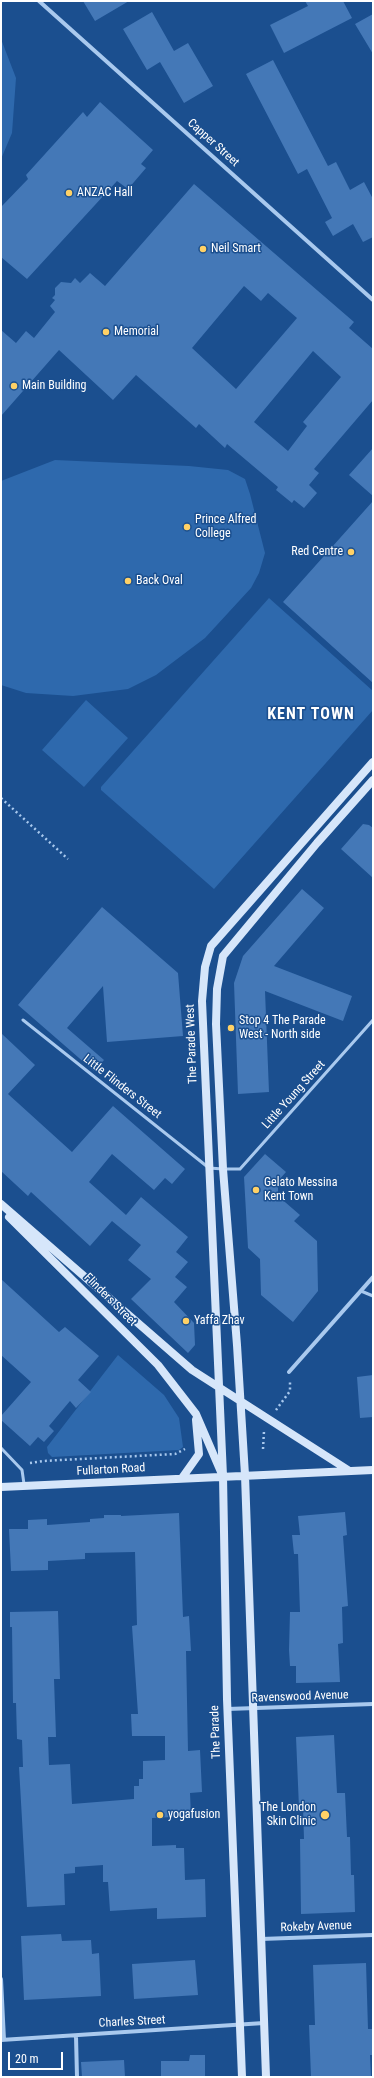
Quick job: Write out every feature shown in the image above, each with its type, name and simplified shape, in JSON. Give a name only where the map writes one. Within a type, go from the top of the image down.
[{"type":"main road","name":"The Parade West","points":[[219,1387],[202,1000],[205,967],[211,946],[373,762]]},
{"type":"main road","name":"The Parade West","points":[[240,1400],[223,1169],[216,1024],[217,988],[223,956],[317,843],[373,780]]},
{"type":"main road","name":"Flinders Street","points":[[1,1204],[192,1370],[348,1470]]},
{"type":"main road","name":"Flinders Street","points":[[1,1209],[158,1365],[196,1414],[223,1476]]},
{"type":"main road","name":"The Parade","points":[[219,1387],[223,1476],[227,1709],[242,2077]]},
{"type":"main road","points":[[240,1400],[266,2077]]},
{"type":"main road","points":[[182,1478],[199,1454],[196,1414]]},
{"type":"main road","points":[[244,1475],[373,1470]]},
{"type":"main road","name":"Fullarton Road","points":[[1,1487],[244,1475]]},
{"type":"street","name":"Capper Street","points":[[39,1],[373,300]]},
{"type":"street","points":[[289,1372],[373,1277]]},
{"type":"street","name":"Ravenswood Avenue","points":[[227,1709],[373,1704]]},
{"type":"street","name":"Rokeby Avenue","points":[[261,1939],[373,1935]]},
{"type":"street","points":[[1,1979],[2,2040]]},
{"type":"street","name":"Charles Street","points":[[2,2040],[240,2026],[264,2023]]},
{"type":"street","points":[[76,2036],[77,2077]]},
{"type":"lane","name":"Little Flinders Street","points":[[24,1020],[209,1168]]},
{"type":"lane","name":"Little Young Street","points":[[209,1168],[240,1169],[373,1020]]},
{"type":"lane","points":[[361,1291],[373,1296]]},
{"type":"lane","points":[[1,1448],[22,1470],[24,1486]]},
{"type":"path","points":[[1,798],[68,858]]},
{"type":"path","points":[[275,1410],[290,1391],[289,1372]]},
{"type":"path","points":[[264,1429],[264,1449]]},
{"type":"path","points":[[18,1466],[43,1461],[174,1454],[186,1449]]},
{"type":"shaded area","points":[[1,39],[16,78],[12,133],[1,159]]},
{"type":"shaded area","name":"Back Oval","points":[[55,460],[189,466],[228,470],[245,479],[250,494],[265,553],[259,573],[251,588],[205,638],[156,675],[128,689],[73,696],[26,693],[1,685],[1,481]]},
{"type":"shaded area","points":[[269,598],[373,691],[373,710],[214,889],[101,790],[101,787]]},
{"type":"shaded area","points":[[86,700],[128,738],[84,787],[42,750]]},
{"type":"shaded area","points":[[118,1355],[164,1395],[179,1418],[183,1447],[179,1450],[52,1457],[48,1453],[47,1447]]},
{"type":"building","points":[[83,1],[129,1],[95,21]]},
{"type":"building","points":[[305,1],[343,1],[352,18],[284,53],[270,25],[308,6]]},
{"type":"building","points":[[152,12],[174,51],[188,43],[213,86],[184,103],[160,62],[147,70],[123,29]]},
{"type":"building","points":[[373,14],[373,54],[355,24]]},
{"type":"building","points":[[273,60],[328,166],[336,162],[350,190],[364,182],[373,199],[373,237],[363,242],[353,224],[333,236],[325,222],[332,218],[307,169],[298,174],[246,74]]},
{"type":"building","name":"ANZAC Hall","points":[[100,102],[153,150],[141,164],[146,168],[128,189],[117,181],[27,279],[1,257],[1,207],[28,179],[26,175],[83,112],[87,117]]},
{"type":"building","points":[[194,184],[354,322],[349,328],[373,349],[373,400],[314,469],[319,473],[309,485],[317,493],[304,508],[294,500],[292,503],[276,490],[278,487],[227,444],[225,448],[199,424],[196,428],[136,375],[113,400],[59,350],[1,416],[1,330],[16,343],[26,331],[34,338],[55,312],[50,306],[55,300],[52,298],[55,295],[55,288],[61,282],[71,283],[75,278],[80,283],[90,273],[105,286]],"holes":[[[244,286],[261,301],[268,293],[297,318],[236,389],[192,348]],[[313,351],[341,377],[303,422],[307,426],[288,451],[254,422]]]},
{"type":"building","points":[[373,448],[373,496],[349,475]]},
{"type":"building","name":"Red Centre","points":[[373,501],[373,683],[283,602]]},
{"type":"building","points":[[363,824],[369,825],[373,828],[373,878],[341,849]]},
{"type":"building","points":[[302,889],[324,908],[274,966],[352,996],[343,1021],[265,991],[269,1092],[238,1094],[234,983],[243,956]]},
{"type":"building","points":[[102,907],[178,973],[183,1036],[107,1042],[103,986],[67,1028],[104,1060],[94,1071],[18,1005]]},
{"type":"building","points":[[1,1033],[35,1065],[8,1094],[72,1152],[113,1106],[185,1169],[172,1184],[165,1178],[154,1190],[112,1154],[89,1182],[126,1215],[141,1197],[188,1237],[176,1252],[188,1262],[175,1277],[187,1287],[174,1302],[194,1323],[195,1345],[188,1353],[131,1299],[151,1279],[128,1260],[141,1245],[112,1221],[90,1246],[31,1192],[28,1196],[1,1171]]},
{"type":"building","points":[[265,1154],[286,1172],[278,1181],[278,1196],[300,1215],[294,1221],[317,1241],[318,1291],[293,1322],[261,1295],[260,1259],[248,1248],[244,1177]]},
{"type":"building","points":[[1,1279],[59,1332],[65,1327],[99,1356],[78,1380],[91,1392],[76,1408],[70,1401],[49,1426],[54,1431],[44,1442],[38,1437],[30,1446],[1,1420],[1,1416],[31,1382],[1,1355]]},
{"type":"building","points":[[373,1375],[373,1417],[360,1418],[357,1377]]},
{"type":"building","points":[[345,1512],[347,1535],[343,1536],[348,1606],[342,1607],[343,1643],[338,1644],[340,1682],[296,1683],[296,1666],[290,1666],[289,1650],[290,1612],[300,1612],[298,1554],[294,1554],[292,1535],[300,1535],[298,1516]]},
{"type":"building","points":[[179,1513],[183,1617],[189,1616],[191,1651],[186,1651],[188,1751],[200,1750],[202,1792],[190,1793],[191,1816],[152,1818],[152,1846],[176,1845],[176,1848],[184,1848],[185,1880],[205,1879],[206,1917],[157,1919],[157,1908],[110,1911],[108,1882],[103,1882],[103,1865],[75,1867],[75,1873],[64,1874],[65,1905],[27,1907],[19,1767],[23,1767],[22,1740],[17,1739],[16,1703],[13,1703],[12,1627],[10,1627],[10,1612],[58,1611],[60,1679],[54,1679],[56,1737],[48,1737],[49,1765],[70,1764],[72,1804],[134,1799],[134,1786],[139,1786],[139,1779],[143,1779],[143,1761],[165,1760],[165,1736],[132,1736],[131,1714],[138,1714],[132,1626],[137,1625],[135,1552],[85,1553],[85,1559],[48,1561],[48,1570],[11,1571],[9,1529],[28,1529],[28,1520],[47,1519],[47,1525],[90,1522],[90,1519],[104,1518],[104,1515],[121,1516]]},
{"type":"building","points":[[334,1735],[337,1793],[345,1793],[347,1837],[350,1837],[351,1875],[354,1875],[355,1912],[301,1914],[300,1839],[304,1839],[303,1807],[299,1808],[296,1737]]},
{"type":"building","points":[[61,1934],[62,1941],[91,1940],[92,1954],[99,1953],[101,1996],[24,2000],[21,1936]]},
{"type":"building","points":[[195,1960],[198,1995],[134,1999],[132,1964]]},
{"type":"building","points":[[366,1963],[368,2029],[373,2029],[373,2055],[370,2055],[371,2077],[311,2077],[309,2025],[315,2025],[313,1965]]},
{"type":"building","points":[[190,2055],[205,2055],[205,2077],[161,2077],[161,2061],[189,2061]]},
{"type":"building","points":[[124,2060],[125,2077],[82,2077],[81,2062]]},
{"type":"place","name":"ANZAC Hall","points":[[69,193]]},
{"type":"place","name":"Neil Smart","points":[[203,249]]},
{"type":"place","name":"Memorial","points":[[106,332]]},
{"type":"place","name":"Main Building","points":[[14,386]]},
{"type":"place","name":"Prince Alfred College","points":[[187,527]]},
{"type":"place","name":"Red Centre","points":[[351,552]]},
{"type":"place","name":"Back Oval","points":[[128,581]]},
{"type":"place","name":"Stop 4 The Parade West - North side","points":[[231,1028]]},
{"type":"place","name":"Gelato Messina Kent Town","points":[[256,1190]]},
{"type":"place","name":"Yaffa Zhav","points":[[186,1321]]},
{"type":"place","name":"yogafusion","points":[[160,1815]]},
{"type":"place","name":"The London Skin Clinic","points":[[325,1815]]},
{"type":"district","name":"KENT TOWN","points":[[311,715]]}]
